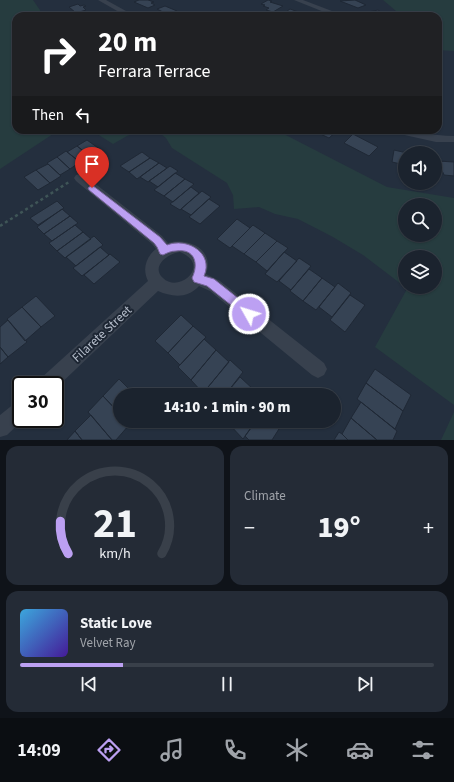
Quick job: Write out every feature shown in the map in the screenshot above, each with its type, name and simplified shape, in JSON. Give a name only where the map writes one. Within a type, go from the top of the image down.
[{"type":"street","points":[[100,0],[123,12]]},
{"type":"street","points":[[297,0],[330,12]]},
{"type":"street","points":[[413,134],[436,139],[454,139]]},
{"type":"street","points":[[80,178],[157,240],[162,245],[163,251]]},
{"type":"street","points":[[180,246],[193,250],[201,260],[201,270],[197,278],[187,287],[179,289],[167,288],[157,282],[152,272],[152,266],[156,257],[163,251],[180,246]]},
{"type":"street","points":[[197,278],[211,283],[318,369]]},
{"type":"street","name":"Filarete Street","points":[[56,376],[157,282]]},
{"type":"street","points":[[0,428],[12,417]]},
{"type":"path","points":[[0,226],[78,177],[80,178]]},
{"type":"green space","points":[[0,0],[33,0],[41,12],[12,12],[12,134],[53,134],[0,169]]},
{"type":"green space","points":[[383,0],[454,0],[454,51],[442,50],[442,12],[397,12]]},
{"type":"green space","points":[[97,134],[132,134],[127,136],[113,144]]},
{"type":"green space","points":[[161,134],[284,134],[387,187],[454,198],[454,405],[375,347],[404,294],[442,294],[442,250],[398,250],[398,282],[363,255],[333,237],[298,219],[275,214],[259,207],[234,209],[233,195],[227,183],[172,148],[166,138]]},
{"type":"green space","points":[[454,412],[454,440],[441,440],[442,438]]},
{"type":"building","points":[[139,0],[148,0],[154,2],[151,3],[155,5],[148,8],[134,2]]},
{"type":"building","points":[[268,0],[283,6],[273,12],[266,10],[269,8],[261,4]]},
{"type":"building","points":[[355,0],[366,5],[358,8],[340,1]]},
{"type":"building","points":[[78,4],[80,6],[84,5],[86,6],[83,7],[86,10],[75,12],[69,7]]},
{"type":"building","points":[[165,6],[177,11],[163,12],[157,9]]},
{"type":"building","points":[[290,9],[298,12],[286,12]]},
{"type":"building","points":[[378,10],[381,12],[368,12]]},
{"type":"building","points":[[320,134],[334,134],[329,138]]},
{"type":"building","points":[[353,134],[378,147],[369,156],[344,143]]},
{"type":"building","points":[[87,140],[101,150],[91,157],[77,146]]},
{"type":"building","points":[[77,146],[91,157],[81,163],[67,152]]},
{"type":"building","points":[[394,150],[398,151],[398,163],[392,162]]},
{"type":"building","points":[[66,151],[80,162],[70,169],[57,157]]},
{"type":"building","points":[[142,152],[150,158],[129,172],[120,166]]},
{"type":"building","points":[[57,157],[70,169],[60,175],[47,163]]},
{"type":"building","points":[[150,158],[159,163],[137,179],[129,172]]},
{"type":"building","points":[[442,161],[454,162],[454,176],[444,175],[442,170]]},
{"type":"building","points":[[159,163],[167,168],[148,182],[140,177]]},
{"type":"building","points":[[48,164],[61,176],[50,183],[36,170]]},
{"type":"building","points":[[170,166],[178,171],[158,187],[149,181]]},
{"type":"building","points":[[36,170],[50,183],[38,190],[24,177]]},
{"type":"building","points":[[175,173],[185,179],[164,196],[154,190]]},
{"type":"building","points":[[185,179],[194,184],[173,202],[164,196]]},
{"type":"building","points":[[191,187],[199,193],[180,210],[170,204]]},
{"type":"building","points":[[202,191],[211,197],[191,215],[181,209]]},
{"type":"building","points":[[209,199],[220,206],[200,224],[189,217]]},
{"type":"building","points":[[57,201],[64,208],[38,225],[30,218]]},
{"type":"building","points":[[62,209],[70,216],[44,234],[37,227]]},
{"type":"building","points":[[70,216],[78,223],[52,241],[44,234]]},
{"type":"building","points":[[237,219],[250,228],[230,248],[217,239]]},
{"type":"building","points":[[75,225],[83,232],[57,251],[49,243]]},
{"type":"building","points":[[253,225],[265,233],[244,254],[232,246]]},
{"type":"building","points":[[83,232],[91,239],[65,258],[57,251]]},
{"type":"building","points":[[265,233],[277,241],[256,262],[244,254]]},
{"type":"building","points":[[94,236],[103,245],[76,266],[66,257]]},
{"type":"building","points":[[277,241],[288,248],[267,271],[256,262]]},
{"type":"building","points":[[100,247],[109,255],[82,276],[73,268]]},
{"type":"building","points":[[284,252],[297,261],[277,282],[265,274]]},
{"type":"building","points":[[110,254],[120,262],[94,284],[84,275]]},
{"type":"building","points":[[299,258],[311,266],[291,290],[279,281]]},
{"type":"building","points":[[309,269],[322,278],[303,301],[290,291]]},
{"type":"building","points":[[322,278],[335,287],[316,310],[303,301]]},
{"type":"building","points":[[338,283],[351,293],[332,317],[319,307]]},
{"type":"building","points":[[350,295],[365,305],[345,332],[330,320]]},
{"type":"building","points":[[36,296],[55,316],[41,327],[22,307]]},
{"type":"building","points":[[22,307],[41,327],[25,341],[7,319]]},
{"type":"building","points":[[181,315],[193,326],[168,353],[155,341]]},
{"type":"building","points":[[8,320],[27,342],[8,357],[0,347],[0,327]]},
{"type":"building","points":[[193,326],[206,337],[180,365],[168,353]]},
{"type":"building","points":[[204,339],[216,350],[191,380],[178,367]]},
{"type":"building","points":[[0,347],[8,357],[0,364]]},
{"type":"building","points":[[216,350],[229,362],[207,388],[198,388],[191,380]]},
{"type":"building","points":[[230,360],[243,372],[230,388],[207,388]]},
{"type":"building","points":[[375,369],[411,395],[403,411],[366,383]]},
{"type":"building","points":[[240,377],[252,388],[231,388]]},
{"type":"building","points":[[119,379],[128,388],[113,388],[113,407],[103,396]]},
{"type":"building","points":[[366,383],[403,411],[395,429],[357,399]]},
{"type":"building","points":[[103,396],[113,407],[113,428],[126,428],[116,440],[112,440],[88,412]]},
{"type":"building","points":[[361,402],[397,431],[393,440],[377,440],[351,418]]},
{"type":"building","points":[[91,415],[112,440],[82,440],[75,431]]},
{"type":"building","points":[[351,418],[377,440],[348,440],[342,434]]},
{"type":"building","points":[[233,428],[251,428],[243,439]]},
{"type":"building","points":[[251,428],[280,428],[272,440],[249,440],[245,436]]},
{"type":"building","points":[[75,431],[82,440],[67,440]]},
{"type":"building","points":[[339,432],[342,434],[348,440],[334,440]]},
{"type":"route","points":[[92,188],[157,240],[162,245],[163,251],[167,248],[180,246],[193,250],[201,260],[202,265],[200,274],[197,278],[211,283],[249,314]]}]
